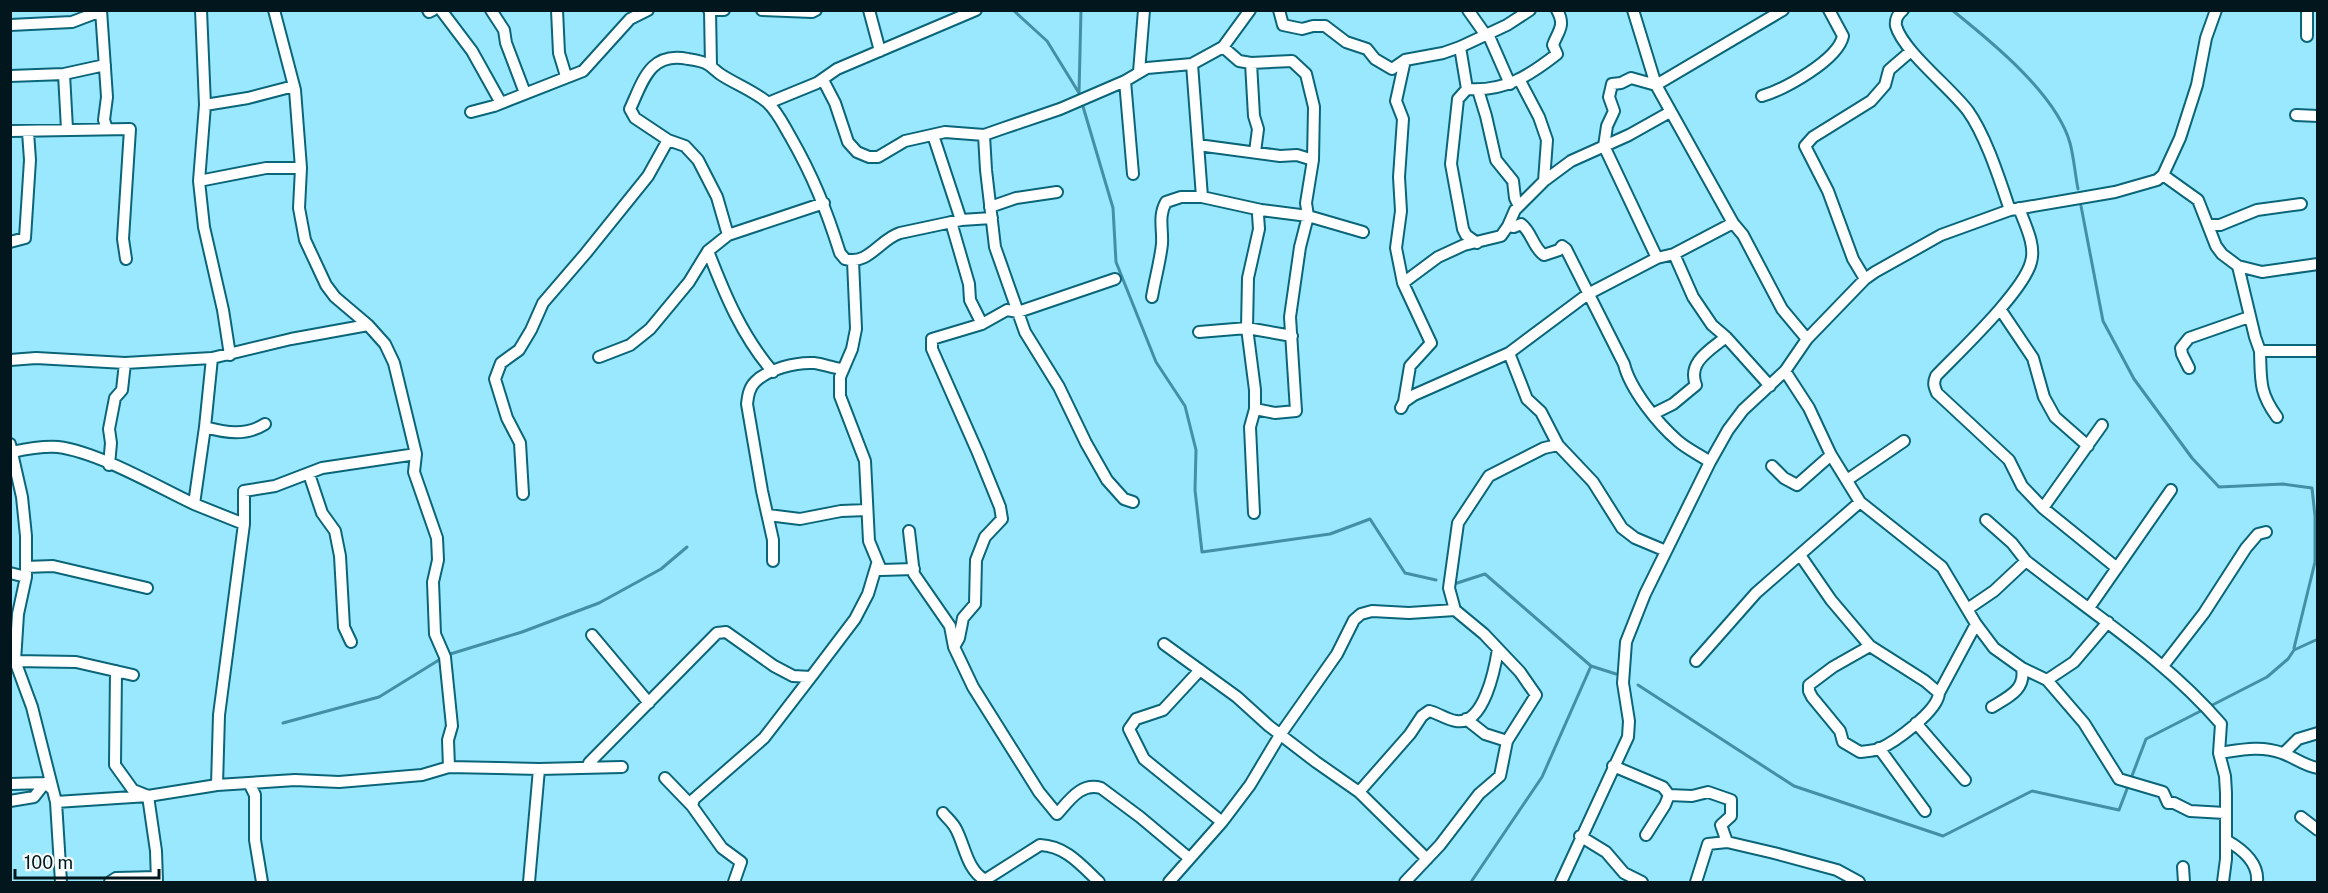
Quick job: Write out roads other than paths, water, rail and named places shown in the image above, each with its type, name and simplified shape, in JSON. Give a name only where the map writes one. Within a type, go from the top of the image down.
[{"type":"street","points":[[201,10],[205,105],[200,181],[204,227],[223,310],[230,355]]},
{"type":"street","points":[[274,10],[294,86],[301,168],[299,208],[304,240],[335,297],[368,325],[385,344],[394,363],[416,454],[414,472],[437,538],[438,560],[433,582],[435,634],[446,657],[452,726],[448,740],[449,767]]},
{"type":"street","points":[[428,10],[429,12],[433,10]]},
{"type":"street","points":[[490,10],[504,30],[506,43],[525,93]]},
{"type":"street","points":[[557,10],[559,52],[566,76]]},
{"type":"street","points":[[471,112],[501,104],[583,71],[630,19],[648,10]]},
{"type":"street","points":[[711,66],[710,11],[724,10]]},
{"type":"street","points":[[762,10],[812,12],[816,10]]},
{"type":"street","points":[[869,10],[880,51]]},
{"type":"street","points":[[768,103],[823,80],[837,69],[976,10]]},
{"type":"street","points":[[1139,72],[1144,10]]},
{"type":"street","points":[[1279,10],[1283,26],[1302,29],[1325,26],[1346,42],[1367,49],[1374,59],[1392,69],[1405,60],[1460,48],[1530,10]]},
{"type":"street","points":[[1468,10],[1487,34],[1514,81],[1539,117],[1547,140],[1544,182]]},
{"type":"street","points":[[1477,243],[1466,235],[1463,228],[1451,164],[1458,99],[1472,89],[1514,81],[1539,68],[1557,54],[1553,45],[1560,32],[1561,17],[1557,10]]},
{"type":"street","points":[[1633,10],[1656,85],[1670,112],[1733,224],[1743,235],[1782,309],[1807,339]]},
{"type":"street","points":[[1657,258],[1604,146],[1606,126],[1614,111],[1609,97],[1612,84],[1631,78],[1656,85],[1783,10]]},
{"type":"street","points":[[1762,96],[1780,91],[1797,81],[1837,49],[1843,36],[1829,10]]},
{"type":"street","points":[[1903,10],[1898,15],[1896,25],[1911,51],[1969,112],[2031,244],[2032,261],[2026,273],[2000,309],[1936,376],[1934,381],[1936,393],[2009,460],[2022,486],[2043,508],[2117,568]]},
{"type":"street","points":[[2163,178],[2180,138],[2194,95],[2206,38],[2217,10]]},
{"type":"street","points":[[2307,10],[2307,36]]},
{"type":"street","points":[[10,24],[72,22],[101,11],[107,97],[104,120],[107,129]]},
{"type":"street","points":[[445,12],[472,51],[501,104]]},
{"type":"street","points":[[823,80],[835,103],[848,142],[857,152],[868,157],[878,157],[905,141],[945,132],[984,135],[1047,114],[1125,81],[1147,68],[1192,64],[1223,48],[1245,13]]},
{"type":"street","points":[[1223,48],[1239,61],[1251,63],[1292,61],[1306,74],[1314,107],[1313,160],[1306,203],[1308,216],[1300,247],[1290,317],[1296,411],[1275,412],[1255,409]]},
{"type":"street","points":[[1460,48],[1472,89],[1486,116],[1496,160],[1513,182],[1519,207]]},
{"type":"street","points":[[1864,279],[1853,259],[1828,191],[1805,146],[1814,137],[1871,101],[1885,85],[1889,70],[1911,51]]},
{"type":"street","points":[[728,235],[717,197],[698,160],[685,146],[668,140],[635,118],[630,109],[645,77],[660,60],[673,56],[702,62],[741,84],[768,103],[804,161],[824,203],[840,253],[845,259],[853,261],[868,255],[894,235],[991,212],[1016,198],[1057,192]]},
{"type":"street","points":[[1405,60],[1396,101],[1403,119],[1399,177],[1401,211],[1396,248],[1403,283],[1431,343],[1410,366],[1403,405],[1414,395],[1509,353],[1588,294],[1657,258],[1674,254],[1733,224]]},
{"type":"street","points":[[1251,63],[1254,116],[1258,129],[1255,152]]},
{"type":"street","points":[[1192,64],[1203,197]]},
{"type":"street","points":[[10,76],[64,74],[105,65]]},
{"type":"street","points":[[64,74],[67,129]]},
{"type":"street","points":[[1125,81],[1133,174]]},
{"type":"street","points":[[205,105],[248,98],[294,86]]},
{"type":"street","points":[[1403,283],[1438,257],[1464,244],[1501,236],[1519,207],[1544,182],[1571,161],[1629,135],[1670,112]]},
{"type":"street","points":[[2296,115],[2318,116]]},
{"type":"street","points":[[10,131],[129,129],[124,229],[126,259]]},
{"type":"street","points":[[10,243],[25,238],[30,160],[28,132]]},
{"type":"street","points":[[933,135],[956,221],[970,300],[982,324]]},
{"type":"street","points":[[984,135],[995,247],[1025,332],[1059,387],[1086,444],[1107,480],[1124,499],[1133,502]]},
{"type":"street","points":[[524,494],[520,444],[507,418],[495,379],[501,363],[519,350],[543,303],[648,176],[668,140]]},
{"type":"street","points":[[1198,145],[1280,156],[1297,155],[1313,160]]},
{"type":"street","points":[[200,181],[266,168],[301,168]]},
{"type":"street","points":[[1561,882],[1580,836],[1628,737],[1629,721],[1623,683],[1626,642],[1645,594],[1710,462],[1728,430],[1743,410],[1785,371],[1807,339],[1864,279],[1941,235],[2015,209],[2115,192],[2163,178],[2198,200],[2216,246],[2222,254],[2238,266],[2262,272],[2318,264]]},
{"type":"street","points":[[1152,297],[1162,244],[1160,224],[1162,209],[1166,202],[1181,197],[1203,197],[1261,210],[1308,216],[1363,232]]},
{"type":"street","points":[[599,357],[630,345],[650,329],[688,282],[708,251],[728,235],[824,203]]},
{"type":"street","points":[[2208,225],[2220,225],[2257,210],[2301,204]]},
{"type":"street","points":[[1254,513],[1250,428],[1255,409],[1255,390],[1247,328],[1248,278],[1259,229],[1258,214],[1261,210]]},
{"type":"street","points":[[1508,226],[1514,227],[1521,224],[1527,229],[1539,252],[1544,255],[1559,250],[1562,246],[1566,249],[1624,364],[1627,378],[1653,414],[1678,442],[1710,462]]},
{"type":"street","points":[[708,251],[735,315],[756,352],[773,372]]},
{"type":"street","points":[[1674,254],[1693,297],[1712,325],[1726,337],[1770,386]]},
{"type":"street","points":[[853,261],[856,329],[852,350],[842,369],[840,396],[865,461],[869,541],[877,564],[882,570],[914,569]]},
{"type":"street","points":[[2238,266],[2260,351],[2261,384],[2265,400],[2277,417]]},
{"type":"street","points":[[954,647],[959,638],[963,618],[975,604],[976,560],[985,537],[1002,519],[1000,507],[978,453],[932,350],[932,339],[982,324],[1007,310],[1018,312],[1115,279]]},
{"type":"street","points":[[2000,309],[2033,358],[2044,397],[2055,417],[2088,446]]},
{"type":"street","points":[[2189,368],[2181,348],[2189,338],[2250,317]]},
{"type":"street","points":[[10,360],[36,358],[125,363],[212,358],[291,339],[368,325]]},
{"type":"street","points":[[1199,332],[1247,328],[1292,336]]},
{"type":"street","points":[[1653,414],[1696,386],[1692,376],[1695,367],[1705,354],[1726,337]]},
{"type":"street","points":[[2260,351],[2318,351]]},
{"type":"street","points":[[1509,353],[1527,399],[1541,412],[1558,445],[1593,482],[1622,528],[1635,538],[1666,551]]},
{"type":"street","points":[[194,504],[212,358]]},
{"type":"street","points":[[109,465],[111,443],[109,429],[116,398],[122,390],[125,363]]},
{"type":"street","points":[[773,561],[773,540],[747,404],[749,392],[755,382],[791,365],[814,363],[842,369]]},
{"type":"street","points":[[1785,371],[1809,408],[1831,455],[1860,502],[1942,567],[1969,608],[1976,624],[1994,648],[2022,668],[2047,680],[2084,723],[2119,779],[2163,792],[2168,803],[2174,803],[2190,811],[2225,813]]},
{"type":"street","points":[[205,427],[237,433],[254,431],[265,424]]},
{"type":"street","points":[[2043,508],[2102,425]]},
{"type":"street","points":[[1847,480],[1904,441]]},
{"type":"street","points":[[1404,882],[1427,860],[1479,794],[1500,776],[1507,741],[1536,695],[1520,672],[1484,634],[1455,610],[1449,588],[1458,523],[1489,476],[1544,448],[1558,445]]},
{"type":"street","points":[[61,882],[56,802],[49,786],[32,707],[15,662],[18,614],[26,572],[27,536],[22,497],[11,448],[57,447],[88,454],[244,525]]},
{"type":"street","points":[[217,785],[219,715],[244,525],[244,491],[275,486],[321,468],[416,454]]},
{"type":"street","points":[[1772,466],[1784,478],[1797,485],[1831,455]]},
{"type":"street","points":[[309,474],[322,513],[335,531],[340,556],[344,627],[351,642]]},
{"type":"street","points":[[2089,608],[2171,490]]},
{"type":"street","points":[[1696,661],[1756,593],[1860,502]]},
{"type":"street","points":[[768,515],[800,519],[841,511],[867,510]]},
{"type":"street","points":[[1986,520],[2012,543],[2026,561],[2163,666],[2202,702],[2221,724],[2219,753],[2225,776],[2226,840],[2223,882]]},
{"type":"street","points":[[909,531],[914,574],[950,626],[954,647],[973,687],[1038,792],[1057,814],[1072,796],[1093,786],[1101,788],[1189,858]]},
{"type":"street","points":[[2163,666],[2204,613],[2246,548],[2258,534],[2266,532]]},
{"type":"street","points":[[1800,555],[1830,600],[1870,646],[1925,681],[1939,693]]},
{"type":"street","points":[[1969,608],[1994,591],[2026,561]]},
{"type":"street","points":[[692,806],[694,799],[764,738],[855,619],[868,594],[877,564]]},
{"type":"street","points":[[10,573],[53,566],[147,588]]},
{"type":"street","points":[[1170,882],[1222,822],[1250,785],[1280,735],[1337,654],[1354,620],[1361,614],[1372,610],[1409,613],[1455,610]]},
{"type":"street","points":[[2047,680],[2074,662],[2108,622]]},
{"type":"street","points":[[1870,646],[1833,667],[1809,685],[1809,691],[1840,731],[1843,742],[1860,752],[1879,748],[1916,723],[1937,703],[1939,693],[1976,624]]},
{"type":"street","points":[[589,763],[717,633],[726,632],[774,666],[793,676],[811,676]]},
{"type":"street","points":[[592,634],[649,703]]},
{"type":"street","points":[[1164,645],[1237,697],[1280,735],[1359,792],[1427,860]]},
{"type":"street","points":[[1359,792],[1410,734],[1422,716],[1429,711],[1455,721],[1472,717],[1488,692],[1496,665],[1497,649]]},
{"type":"street","points":[[15,662],[76,662],[133,675]]},
{"type":"street","points":[[1992,707],[2018,691],[2023,677],[2022,668]]},
{"type":"street","points":[[1200,670],[1163,710],[1136,719],[1129,729],[1144,759],[1222,822]]},
{"type":"street","points":[[116,671],[115,765],[133,790],[148,796]]},
{"type":"street","points":[[1466,719],[1485,734],[1507,741]]},
{"type":"street","points":[[1916,723],[1965,780]]},
{"type":"street","points":[[2284,753],[2298,739],[2318,732]]},
{"type":"street","points":[[1879,748],[1925,811]]},
{"type":"street","points":[[2219,753],[2263,748],[2284,753],[2308,766],[2318,768]]},
{"type":"street","points":[[1613,766],[1663,788],[1669,795],[1692,796],[1708,792],[1731,800],[1731,816],[1721,825],[1728,842]]},
{"type":"street","points":[[56,802],[148,796],[217,785],[295,780],[339,782],[422,775],[449,767],[539,769],[622,767]]},
{"type":"street","points":[[529,882],[539,769]]},
{"type":"street","points":[[665,778],[692,806],[722,848],[741,862],[734,882]]},
{"type":"street","points":[[249,783],[255,795],[255,840],[262,882]]},
{"type":"street","points":[[10,784],[49,786]]},
{"type":"street","points":[[10,801],[34,796],[49,786]]},
{"type":"street","points":[[1646,835],[1669,795]]},
{"type":"street","points":[[110,882],[116,878],[157,880],[156,851],[148,796]]},
{"type":"street","points":[[943,813],[956,829],[964,851],[978,876],[984,881],[1040,845],[1062,850],[1078,861],[1099,882]]},
{"type":"street","points":[[2301,818],[2318,830]]},
{"type":"street","points":[[1580,836],[1606,852],[1624,873],[1642,882]]},
{"type":"street","points":[[2226,840],[2241,848],[2257,869],[2257,882]]},
{"type":"street","points":[[1696,882],[1708,844],[1728,842],[1837,870],[1859,882]]},
{"type":"street","points":[[2182,867],[2184,882]]},
{"type":"waterway","points":[[1013,10],[1047,41],[1079,93]]},
{"type":"waterway","points":[[1081,10],[1079,93],[1113,208],[1116,262],[1156,362],[1185,406],[1196,450],[1195,490],[1202,552],[1330,534],[1370,519],[1405,573],[1436,580]]},
{"type":"waterway","points":[[1952,10],[2021,70],[2051,106],[2063,125],[2070,143],[2078,189]]},
{"type":"waterway","points":[[2081,206],[2103,321],[2134,379],[2192,458],[2219,487],[2283,484],[2312,488],[2315,516],[2315,562],[2294,648]]},
{"type":"waterway","points":[[283,723],[379,697],[447,655],[522,632],[599,603],[661,569],[687,547]]},
{"type":"waterway","points":[[1454,584],[1485,574],[1591,666],[1616,674]]},
{"type":"waterway","points":[[1638,685],[1794,786],[1943,836],[2032,791],[2119,810],[2146,739],[2267,677],[2288,659],[2294,650],[2318,639]]},
{"type":"waterway","points":[[1471,882],[1542,777],[1591,666]]}]
